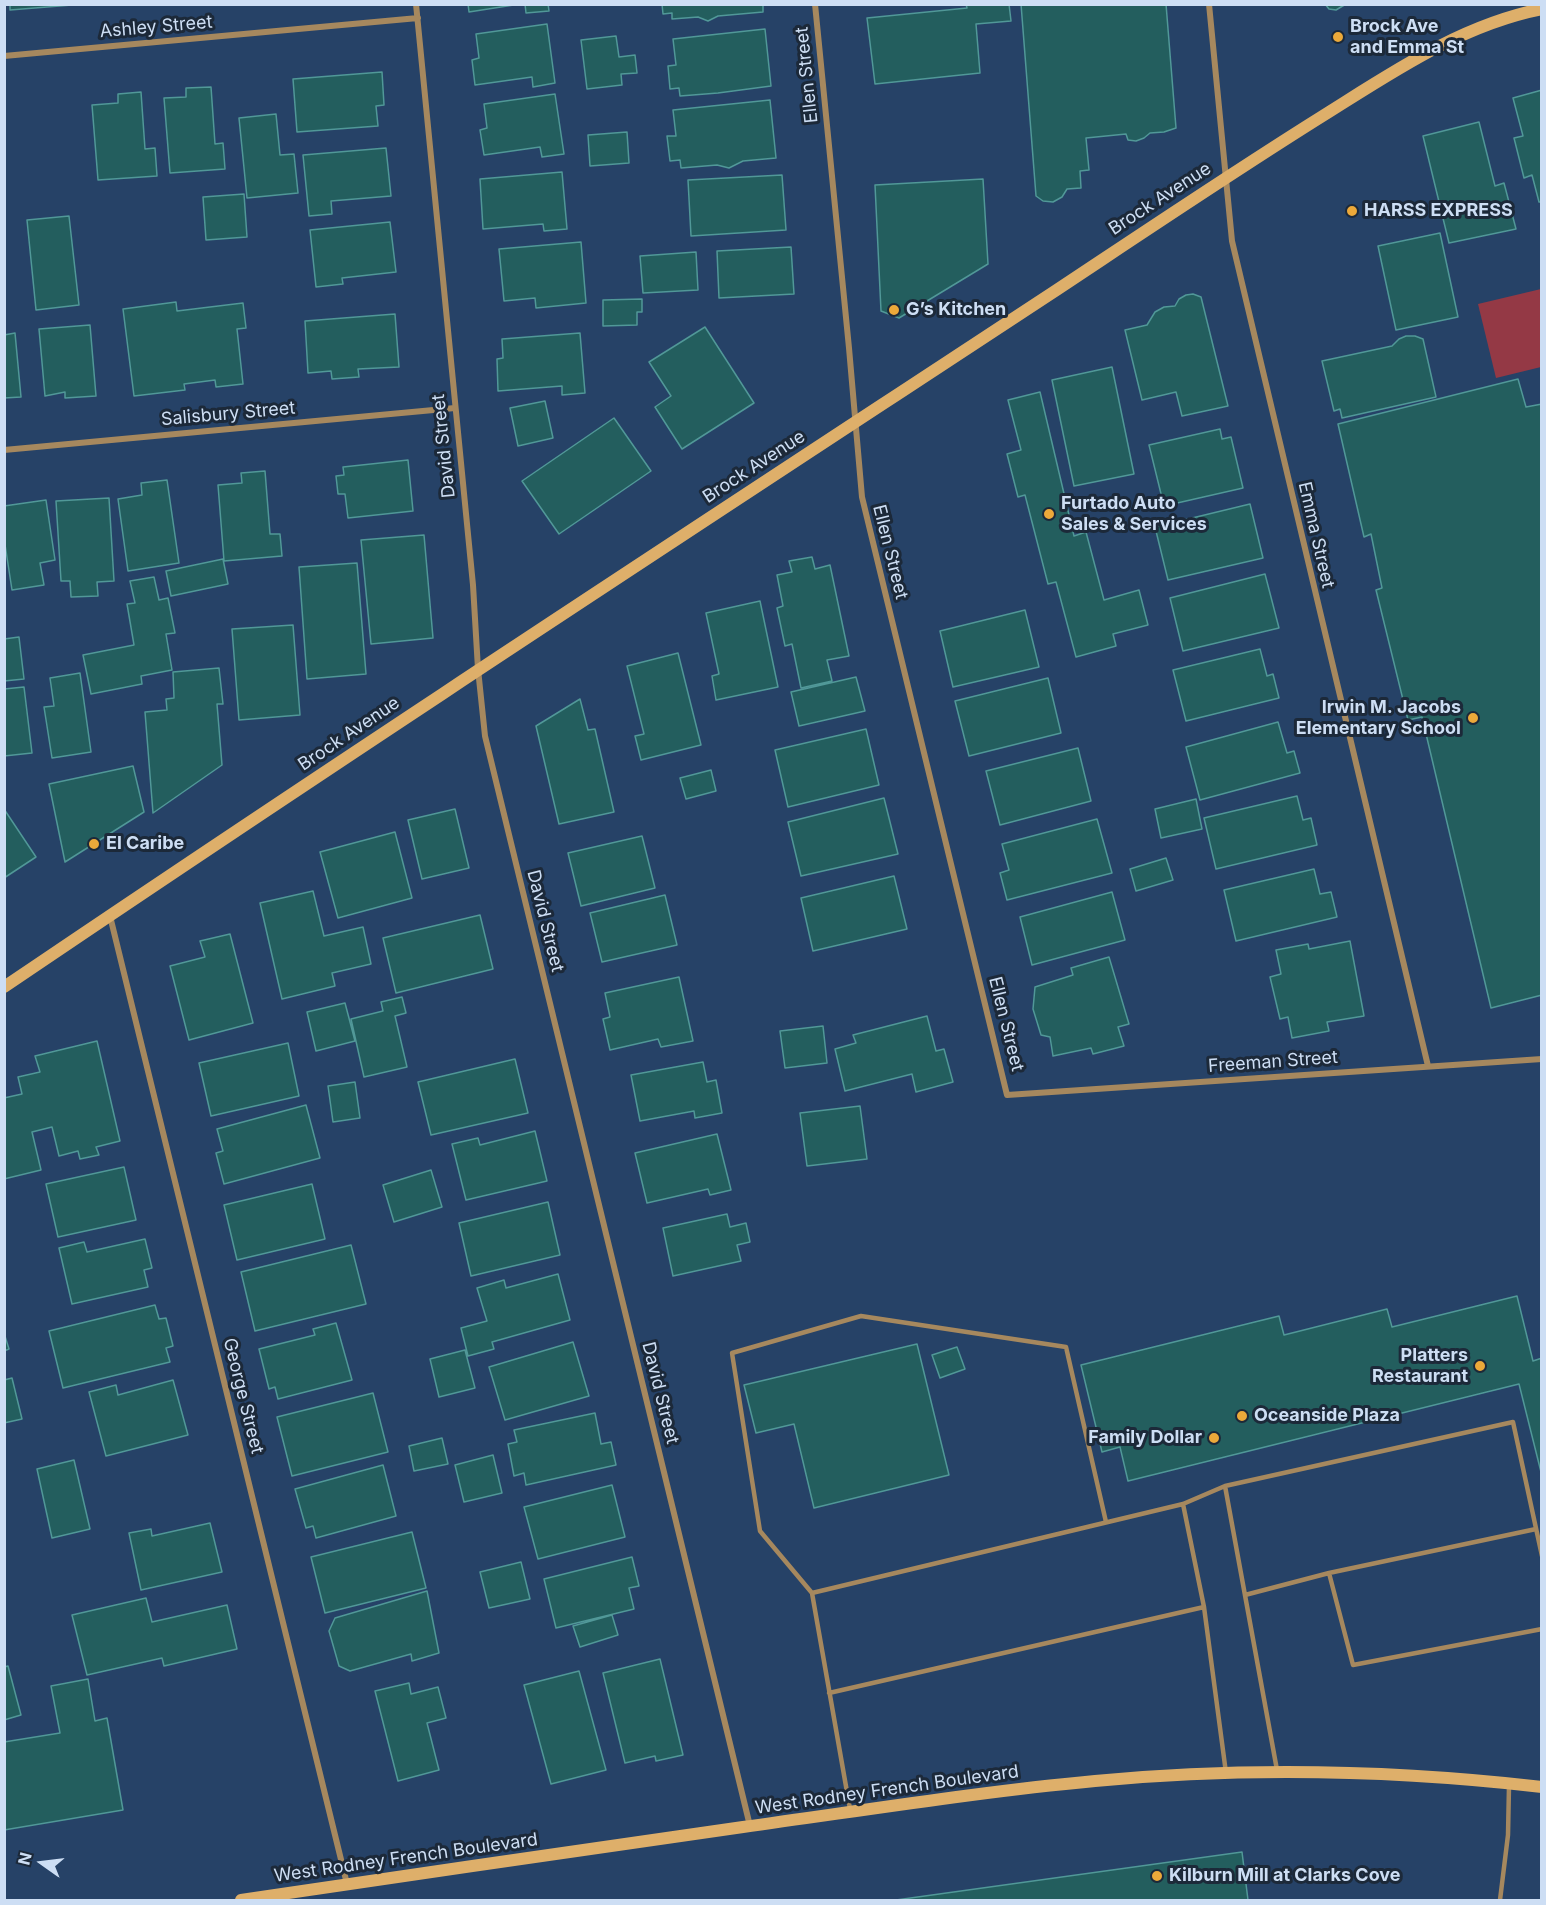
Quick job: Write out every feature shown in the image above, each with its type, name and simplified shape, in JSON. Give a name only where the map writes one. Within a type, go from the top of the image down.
[{"type":"main road","name":"Brock Avenue","points":[[4,987],[478,669],[1226,178],[1388,75],[1440,46],[1476,28],[1542,9]]},
{"type":"main road","name":"West Rodney French Boulevard","points":[[241,1900],[850,1812],[1095,1781],[1226,1773],[1277,1773],[1425,1776],[1542,1787]]},
{"type":"street","name":"David Street","points":[[416,4],[473,585],[478,669],[488,748],[750,1826]]},
{"type":"street","name":"Ellen Street","points":[[815,4],[862,498],[1007,1095]]},
{"type":"street","name":"Emma Street","points":[[1209,4],[1232,241],[1428,1066]]},
{"type":"street","name":"Ashley Street","points":[[4,56],[417,18]]},
{"type":"street","name":"Salisbury Street","points":[[4,450],[455,408]]},
{"type":"street","name":"George Street","points":[[110,916],[348,1884]]},
{"type":"street","name":"Freeman Street","points":[[1007,1095],[1542,1059]]},
{"type":"lane","points":[[850,1812],[812,1593],[760,1531],[732,1353],[861,1316],[1066,1347],[1106,1522]]},
{"type":"lane","points":[[812,1593],[1183,1504],[1225,1486],[1513,1422],[1542,1556]]},
{"type":"lane","points":[[1225,1486],[1277,1773]]},
{"type":"lane","points":[[1183,1504],[1204,1607],[1226,1773]]},
{"type":"lane","points":[[1245,1595],[1329,1573],[1536,1529]]},
{"type":"lane","points":[[1329,1573],[1353,1665],[1542,1629]]},
{"type":"lane","points":[[829,1693],[1204,1607]]},
{"type":"lane","points":[[1500,1900],[1508,1835],[1509,1783]]},
{"type":"shaded area","points":[[1541,289],[1541,367],[1496,378],[1478,304]]},
{"type":"building","points":[[10,4],[72,4],[72,5],[10,10]]},
{"type":"building","points":[[468,4],[520,4],[469,12]]},
{"type":"building","points":[[525,4],[548,4],[549,11],[526,13]]},
{"type":"building","points":[[662,4],[763,4],[763,12],[718,16],[708,21],[698,17],[672,19],[672,13],[663,14]]},
{"type":"building","points":[[966,4],[1009,4],[1011,21],[976,24],[980,73],[875,84],[867,18],[967,8]]},
{"type":"building","points":[[1021,4],[1166,4],[1176,128],[1150,133],[1136,141],[1128,140],[1126,134],[1086,138],[1089,170],[1080,171],[1081,188],[1067,189],[1062,197],[1053,202],[1043,201],[1036,196]]},
{"type":"building","points":[[1325,4],[1346,4],[1336,10],[1329,9]]},
{"type":"building","points":[[547,24],[555,83],[533,87],[532,77],[475,85],[472,60],[479,58],[476,34]]},
{"type":"building","points":[[765,29],[771,86],[680,96],[679,88],[670,89],[668,66],[676,65],[673,39]]},
{"type":"building","points":[[616,36],[619,57],[635,55],[637,73],[621,74],[622,85],[587,89],[581,40]]},
{"type":"building","points":[[382,72],[384,105],[376,106],[378,126],[297,132],[293,79]]},
{"type":"building","points":[[211,87],[215,144],[223,143],[225,169],[170,173],[164,98],[186,97],[186,88]]},
{"type":"building","points":[[1542,90],[1542,202],[1539,202],[1532,175],[1524,178],[1514,138],[1523,136],[1513,98]]},
{"type":"building","points":[[141,92],[145,149],[155,148],[157,176],[98,180],[92,105],[118,103],[118,94]]},
{"type":"building","points":[[555,94],[564,154],[542,157],[540,147],[484,155],[480,130],[487,128],[484,104]]},
{"type":"building","points":[[770,100],[776,158],[743,161],[729,168],[717,165],[681,168],[680,160],[670,161],[667,136],[676,136],[673,110]]},
{"type":"building","points":[[276,114],[280,155],[294,154],[298,193],[247,198],[239,118]]},
{"type":"building","points":[[1479,122],[1495,186],[1504,183],[1516,229],[1449,243],[1423,136]]},
{"type":"building","points":[[627,132],[629,163],[590,166],[588,135]]},
{"type":"building","points":[[386,148],[391,196],[331,201],[332,214],[309,216],[303,155]]},
{"type":"building","points":[[562,172],[567,229],[544,231],[543,224],[483,229],[480,179]]},
{"type":"building","points":[[782,175],[786,230],[691,236],[688,180]]},
{"type":"building","points":[[983,179],[988,264],[899,318],[881,311],[875,185]]},
{"type":"building","points":[[244,194],[247,237],[206,240],[203,197]]},
{"type":"building","points":[[69,216],[79,305],[36,310],[27,220]]},
{"type":"building","points":[[390,222],[396,272],[342,278],[343,284],[316,287],[310,230]]},
{"type":"building","points":[[1440,233],[1458,317],[1396,330],[1378,246]]},
{"type":"building","points":[[581,242],[586,303],[536,308],[535,298],[504,301],[499,249]]},
{"type":"building","points":[[791,247],[794,294],[719,298],[717,251]]},
{"type":"building","points":[[696,252],[698,290],[643,293],[640,256]]},
{"type":"building","points":[[1193,294],[1201,297],[1228,406],[1182,416],[1176,392],[1142,400],[1125,330],[1147,325],[1155,312],[1164,307],[1175,306],[1179,299]]},
{"type":"building","points":[[642,299],[642,312],[637,312],[637,325],[603,326],[603,300]]},
{"type":"building","points":[[176,302],[177,311],[243,303],[246,328],[237,329],[243,384],[216,387],[215,380],[184,384],[185,390],[134,396],[123,309]]},
{"type":"building","points":[[395,314],[399,367],[358,369],[359,377],[332,379],[331,371],[308,373],[305,321]]},
{"type":"building","points":[[90,325],[96,396],[65,398],[65,392],[45,396],[39,329]]},
{"type":"building","points":[[705,327],[754,403],[682,449],[655,407],[671,396],[649,362]]},
{"type":"building","points":[[15,333],[21,397],[4,398],[4,335]]},
{"type":"building","points":[[580,333],[585,393],[562,395],[562,386],[498,391],[497,359],[503,358],[502,339]]},
{"type":"building","points":[[1406,336],[1423,339],[1436,397],[1342,418],[1340,409],[1334,411],[1322,361],[1392,346]]},
{"type":"building","points":[[1112,367],[1134,474],[1074,486],[1052,380]]},
{"type":"building","name":"Irwin M. Jacobs Elementary School","points":[[1518,379],[1526,407],[1542,404],[1542,995],[1491,1008],[1422,717],[1408,720],[1376,590],[1382,588],[1371,534],[1364,537],[1338,424]]},
{"type":"building","name":"Furtado Auto Sales & Services","points":[[1040,392],[1074,536],[1086,532],[1104,600],[1139,590],[1148,625],[1113,634],[1116,646],[1076,657],[1056,582],[1048,584],[1025,495],[1018,497],[1007,454],[1021,450],[1008,400]]},
{"type":"building","points":[[545,401],[553,438],[518,446],[510,408]]},
{"type":"building","points":[[614,418],[651,471],[559,534],[522,481]]},
{"type":"building","points":[[1220,429],[1222,439],[1231,437],[1243,488],[1164,506],[1149,445]]},
{"type":"building","points":[[408,460],[413,511],[348,518],[345,494],[338,494],[336,476],[344,475],[343,467]]},
{"type":"building","points":[[265,471],[270,534],[280,534],[282,556],[224,561],[218,485],[242,483],[241,473]]},
{"type":"building","points":[[167,480],[179,563],[128,571],[118,499],[142,495],[141,483]]},
{"type":"building","points":[[109,498],[114,581],[97,582],[98,596],[71,597],[70,581],[61,581],[56,501]]},
{"type":"building","points":[[46,500],[55,560],[40,563],[44,585],[12,590],[4,538],[4,506]]},
{"type":"building","points":[[1250,504],[1263,558],[1168,580],[1155,527]]},
{"type":"building","points":[[424,535],[433,638],[371,644],[361,540]]},
{"type":"building","points":[[812,557],[815,569],[830,565],[849,656],[827,660],[832,681],[801,688],[792,644],[785,646],[777,608],[783,606],[777,575],[792,572],[789,561]]},
{"type":"building","points":[[223,559],[228,584],[171,596],[166,571]]},
{"type":"building","points":[[357,563],[366,674],[307,679],[299,567]]},
{"type":"building","points":[[1265,574],[1279,628],[1183,651],[1170,598]]},
{"type":"building","points":[[154,577],[159,600],[168,598],[175,633],[166,634],[172,670],[141,676],[142,684],[91,694],[83,655],[134,645],[127,604],[135,603],[130,581]]},
{"type":"building","points":[[760,601],[778,687],[716,700],[712,676],[719,674],[706,613]]},
{"type":"building","points":[[1025,610],[1039,667],[953,687],[940,631]]},
{"type":"building","points":[[293,625],[300,715],[239,720],[232,629]]},
{"type":"building","points":[[19,637],[24,679],[4,681],[4,639]]},
{"type":"building","points":[[1260,649],[1267,676],[1273,674],[1279,698],[1186,721],[1173,670]]},
{"type":"building","points":[[678,653],[701,745],[641,760],[635,736],[644,734],[627,666]]},
{"type":"building","points":[[219,668],[223,704],[217,704],[222,765],[153,813],[145,712],[167,710],[166,699],[174,698],[173,672]]},
{"type":"building","points":[[80,673],[91,752],[52,758],[44,707],[54,706],[50,678]]},
{"type":"building","points":[[856,677],[865,711],[799,726],[791,692]]},
{"type":"building","points":[[1048,678],[1061,733],[969,756],[955,701]]},
{"type":"building","points":[[24,687],[32,753],[4,756],[4,689]]},
{"type":"building","points":[[580,699],[588,730],[595,729],[614,812],[559,824],[536,726]]},
{"type":"building","points":[[1278,722],[1287,753],[1294,751],[1300,773],[1200,800],[1186,747]]},
{"type":"building","points":[[866,729],[879,785],[788,807],[775,750]]},
{"type":"building","points":[[1078,748],[1091,801],[1000,825],[986,771]]},
{"type":"building","points":[[133,766],[144,812],[65,862],[49,784]]},
{"type":"building","points":[[711,770],[716,791],[686,799],[680,778]]},
{"type":"building","points":[[1297,796],[1303,820],[1311,818],[1317,845],[1216,869],[1204,818]]},
{"type":"building","points":[[884,798],[898,854],[801,876],[788,822]]},
{"type":"building","points":[[1196,799],[1202,829],[1161,838],[1155,809]]},
{"type":"building","points":[[4,809],[36,857],[4,878]]},
{"type":"building","points":[[455,809],[469,868],[422,879],[408,820]]},
{"type":"building","points":[[1097,819],[1112,873],[1007,900],[1000,873],[1009,870],[1002,844]]},
{"type":"building","points":[[395,832],[412,898],[338,918],[320,852]]},
{"type":"building","points":[[642,836],[655,888],[581,906],[568,853]]},
{"type":"building","points":[[1166,858],[1173,880],[1136,891],[1130,869]]},
{"type":"building","points":[[1314,869],[1320,894],[1331,892],[1337,917],[1236,941],[1224,890]]},
{"type":"building","points":[[894,876],[907,929],[813,951],[801,898]]},
{"type":"building","points":[[313,891],[324,936],[363,927],[371,964],[332,973],[335,986],[282,999],[260,903]]},
{"type":"building","points":[[1112,892],[1125,940],[1032,965],[1020,917]]},
{"type":"building","points":[[665,895],[677,945],[602,962],[590,913]]},
{"type":"building","points":[[480,915],[493,969],[396,993],[383,938]]},
{"type":"building","points":[[230,934],[253,1023],[189,1040],[170,966],[205,957],[200,941]]},
{"type":"building","points":[[1350,941],[1364,1016],[1327,1022],[1329,1031],[1292,1038],[1288,1017],[1280,1019],[1270,977],[1281,974],[1276,950],[1308,944],[1309,949]]},
{"type":"building","points":[[1109,957],[1129,1024],[1118,1027],[1124,1046],[1093,1054],[1091,1048],[1053,1056],[1050,1037],[1041,1035],[1033,1009],[1035,987],[1073,975],[1071,968]]},
{"type":"building","points":[[679,977],[693,1041],[661,1047],[658,1039],[610,1050],[603,1019],[610,1017],[605,993]]},
{"type":"building","points":[[402,997],[406,1013],[395,1016],[407,1067],[364,1077],[351,1019],[383,1011],[381,1002]]},
{"type":"building","points":[[345,1003],[355,1041],[316,1051],[307,1012]]},
{"type":"building","points":[[927,1016],[936,1051],[944,1049],[953,1082],[916,1092],[912,1074],[845,1091],[835,1049],[856,1043],[853,1035]]},
{"type":"building","points":[[823,1026],[827,1063],[785,1068],[780,1031]]},
{"type":"building","points":[[97,1041],[120,1141],[96,1147],[99,1155],[80,1159],[78,1151],[59,1156],[52,1127],[32,1132],[41,1170],[4,1179],[4,1098],[22,1094],[18,1077],[40,1072],[35,1056]]},
{"type":"building","points":[[288,1043],[299,1096],[211,1116],[199,1063]]},
{"type":"building","points":[[515,1059],[528,1113],[431,1135],[418,1082]]},
{"type":"building","points":[[703,1062],[707,1082],[716,1080],[722,1113],[695,1118],[694,1111],[640,1121],[631,1075]]},
{"type":"building","points":[[355,1082],[360,1118],[333,1122],[328,1086]]},
{"type":"building","points":[[306,1105],[320,1158],[224,1184],[216,1153],[223,1151],[217,1129]]},
{"type":"building","points":[[860,1106],[867,1159],[807,1166],[800,1113]]},
{"type":"building","points":[[535,1131],[547,1181],[466,1200],[452,1144],[478,1138],[480,1145]]},
{"type":"building","points":[[717,1134],[731,1190],[710,1195],[708,1189],[647,1203],[635,1153]]},
{"type":"building","points":[[124,1167],[136,1220],[58,1237],[46,1184]]},
{"type":"building","points":[[431,1170],[442,1207],[394,1222],[383,1185]]},
{"type":"building","points":[[312,1184],[325,1239],[237,1260],[224,1205]]},
{"type":"building","points":[[548,1202],[560,1255],[471,1276],[459,1223]]},
{"type":"building","points":[[727,1214],[730,1227],[746,1223],[750,1242],[737,1245],[741,1261],[673,1276],[663,1228]]},
{"type":"building","points":[[145,1239],[152,1268],[144,1270],[148,1287],[72,1304],[59,1248],[84,1242],[87,1252]]},
{"type":"building","points":[[351,1245],[366,1304],[255,1331],[241,1272]]},
{"type":"building","points":[[558,1274],[570,1320],[492,1342],[494,1349],[468,1356],[461,1328],[487,1321],[477,1288],[504,1280],[506,1288]]},
{"type":"building","name":"Oceanside Plaza","points":[[1517,1296],[1533,1361],[1542,1358],[1542,1476],[1519,1384],[1128,1481],[1120,1447],[1102,1452],[1081,1365],[1279,1316],[1284,1335],[1387,1309],[1392,1327]]},
{"type":"building","points":[[155,1305],[159,1319],[166,1318],[173,1346],[166,1348],[170,1362],[63,1388],[49,1331]]},
{"type":"building","points":[[336,1323],[352,1380],[278,1399],[275,1387],[269,1389],[259,1349],[315,1335],[313,1329]]},
{"type":"building","points":[[4,1333],[9,1349],[4,1351]]},
{"type":"building","points":[[573,1342],[589,1396],[505,1420],[489,1367]]},
{"type":"building","points":[[917,1344],[949,1475],[814,1508],[794,1424],[756,1433],[744,1385]]},
{"type":"building","points":[[957,1347],[965,1369],[940,1378],[932,1355]]},
{"type":"building","points":[[465,1350],[475,1388],[439,1397],[430,1359]]},
{"type":"building","points":[[12,1378],[22,1419],[4,1423],[4,1380]]},
{"type":"building","points":[[173,1380],[188,1435],[106,1456],[89,1392],[116,1385],[118,1395]]},
{"type":"building","points":[[373,1393],[388,1452],[292,1476],[277,1417]]},
{"type":"building","points":[[595,1413],[601,1444],[611,1442],[616,1465],[526,1485],[524,1473],[514,1476],[508,1444],[517,1442],[514,1430]]},
{"type":"building","points":[[442,1438],[448,1464],[414,1471],[409,1446]]},
{"type":"building","points":[[493,1455],[502,1493],[464,1502],[455,1465]]},
{"type":"building","points":[[74,1460],[90,1529],[52,1538],[37,1469]]},
{"type":"building","points":[[383,1465],[396,1516],[316,1538],[313,1526],[306,1528],[295,1489]]},
{"type":"building","points":[[612,1485],[625,1537],[538,1559],[524,1507]]},
{"type":"building","points":[[210,1523],[222,1572],[141,1590],[129,1533],[151,1529],[152,1536]]},
{"type":"building","points":[[412,1532],[426,1588],[325,1613],[311,1557]]},
{"type":"building","points":[[632,1557],[639,1586],[629,1588],[634,1609],[556,1628],[544,1579]]},
{"type":"building","points":[[521,1562],[530,1599],[489,1608],[480,1572]]},
{"type":"building","points":[[427,1591],[439,1653],[412,1661],[411,1654],[350,1671],[339,1666],[329,1631],[335,1618]]},
{"type":"building","points":[[146,1598],[152,1622],[227,1605],[237,1649],[164,1666],[162,1658],[87,1675],[72,1615]]},
{"type":"building","points":[[612,1615],[618,1635],[580,1647],[573,1626]]},
{"type":"building","points":[[660,1659],[683,1755],[656,1761],[655,1756],[625,1763],[603,1673]]},
{"type":"building","points":[[8,1666],[21,1715],[4,1720],[4,1667]]},
{"type":"building","points":[[579,1671],[606,1770],[551,1784],[524,1685]]},
{"type":"building","points":[[88,1679],[95,1721],[107,1718],[123,1810],[4,1830],[4,1742],[60,1733],[51,1686]]},
{"type":"building","points":[[409,1683],[411,1694],[438,1687],[446,1718],[427,1723],[439,1770],[398,1781],[375,1691]]},
{"type":"building","name":"Kilburn Mill at Clarks Cove","points":[[1242,1852],[1248,1900],[896,1900]]},
{"type":"place","name":"Brock Ave and Emma St","points":[[1338,37]]},
{"type":"place","name":"HARSS EXPRESS","points":[[1352,211]]},
{"type":"place","name":"G’s Kitchen","points":[[894,310]]},
{"type":"place","name":"Furtado Auto Sales & Services","points":[[1049,514]]},
{"type":"place","name":"Irwin M. Jacobs Elementary School","points":[[1473,718]]},
{"type":"place","name":"El Caribe","points":[[94,844]]},
{"type":"place","name":"Platters Restaurant","points":[[1480,1366]]},
{"type":"place","name":"Oceanside Plaza","points":[[1242,1416]]},
{"type":"place","name":"Family Dollar","points":[[1214,1438]]},
{"type":"place","name":"Kilburn Mill at Clarks Cove","points":[[1157,1876]]}]
